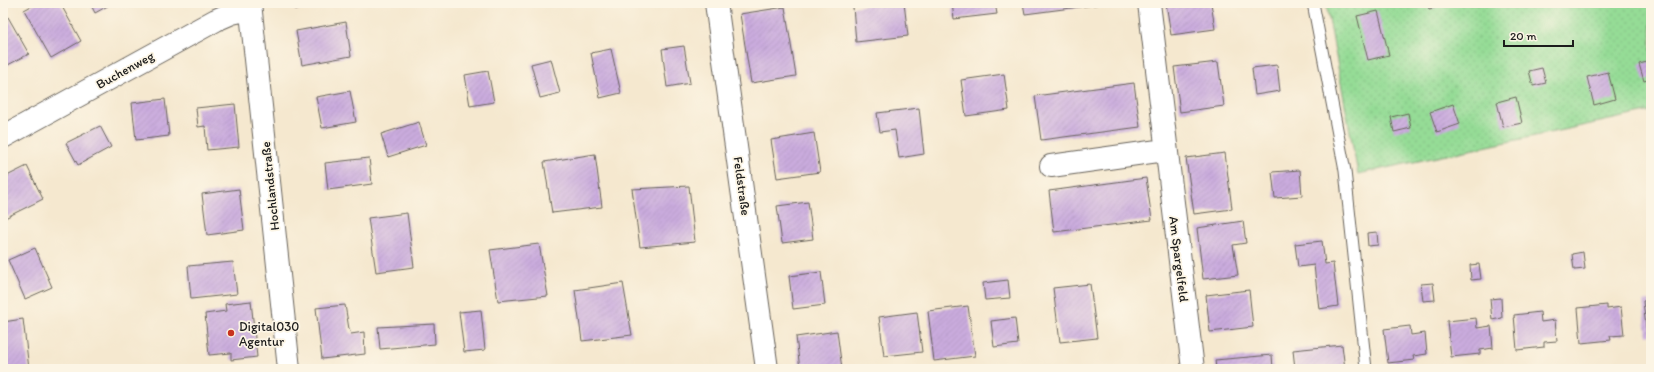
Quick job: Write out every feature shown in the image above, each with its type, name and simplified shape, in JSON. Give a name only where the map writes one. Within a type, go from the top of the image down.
[{"type":"street","name":"Feldstraße","points":[[716,3],[767,369]]},
{"type":"street","name":"Am Spargelfeld","points":[[1149,3],[1165,150],[1193,369]]},
{"type":"street","name":"Buchenweg","points":[[3,137],[216,20],[250,6]]},
{"type":"street","name":"Hochlandstraße","points":[[250,6],[289,369]]},
{"type":"street","points":[[1051,166],[1165,150]]},
{"type":"lane","points":[[1313,3],[1345,171],[1366,369]]},
{"type":"green space","points":[[1326,3],[1651,3],[1651,111],[1358,174]]},
{"type":"building","points":[[37,3],[60,3],[81,41],[51,58],[24,10]]},
{"type":"building","points":[[90,3],[113,3],[95,13]]},
{"type":"building","points":[[294,3],[328,3],[328,4],[295,10]]},
{"type":"building","points":[[883,3],[904,3],[908,36],[856,42],[853,7]]},
{"type":"building","points":[[952,3],[995,3],[997,14],[954,19]]},
{"type":"building","points":[[1023,3],[1102,3],[1102,4],[1025,14]]},
{"type":"building","points":[[1166,3],[1211,3],[1215,29],[1171,35]]},
{"type":"building","points":[[1427,3],[1445,3],[1446,5],[1429,9]]},
{"type":"building","points":[[785,7],[796,76],[751,83],[740,14]]},
{"type":"building","points":[[1378,11],[1389,55],[1368,60],[1357,16]]},
{"type":"building","points":[[8,17],[29,54],[4,67],[3,20]]},
{"type":"building","points":[[346,22],[351,56],[302,65],[296,31]]},
{"type":"building","points":[[684,46],[690,83],[667,87],[662,49]]},
{"type":"building","points":[[611,49],[621,93],[600,98],[591,53]]},
{"type":"building","points":[[551,59],[560,93],[540,98],[531,64]]},
{"type":"building","points":[[1651,61],[1651,79],[1644,81],[1639,64]]},
{"type":"building","points":[[1218,62],[1224,106],[1180,112],[1174,67]]},
{"type":"building","points":[[1277,65],[1280,91],[1255,95],[1252,68]]},
{"type":"building","points":[[1542,68],[1546,83],[1533,86],[1529,71]]},
{"type":"building","points":[[488,71],[494,102],[470,106],[465,75]]},
{"type":"building","points":[[1608,72],[1615,99],[1594,105],[1587,77]]},
{"type":"building","points":[[1004,74],[1009,110],[966,116],[961,80]]},
{"type":"building","points":[[1134,83],[1140,127],[1041,140],[1035,96]]},
{"type":"building","points":[[350,91],[356,122],[322,128],[316,97]]},
{"type":"building","points":[[1516,97],[1522,123],[1503,127],[1497,102]]},
{"type":"building","points":[[165,99],[169,136],[136,140],[132,103]]},
{"type":"building","points":[[235,104],[239,147],[207,150],[205,126],[198,127],[196,108]]},
{"type":"building","points":[[1453,104],[1460,124],[1437,132],[1430,112]]},
{"type":"building","points":[[919,108],[924,154],[899,158],[895,130],[880,132],[877,113]]},
{"type":"building","points":[[1408,113],[1411,128],[1394,132],[1391,117]]},
{"type":"building","points":[[419,122],[426,145],[388,157],[381,134]]},
{"type":"building","points":[[100,126],[111,147],[78,165],[66,143]]},
{"type":"building","points":[[814,133],[820,172],[777,178],[771,140]]},
{"type":"building","points":[[1225,153],[1232,209],[1194,214],[1186,158]]},
{"type":"building","points":[[595,154],[602,207],[552,213],[544,162]]},
{"type":"building","points":[[369,158],[372,184],[328,190],[325,163]]},
{"type":"building","points":[[27,166],[43,199],[3,219],[3,178]]},
{"type":"building","points":[[1300,170],[1302,196],[1275,198],[1272,172]]},
{"type":"building","points":[[1146,178],[1152,220],[1054,232],[1049,191]]},
{"type":"building","points":[[689,186],[695,242],[640,247],[632,189]]},
{"type":"building","points":[[239,189],[244,230],[207,235],[202,194]]},
{"type":"building","points":[[808,202],[813,239],[782,243],[777,206]]},
{"type":"building","points":[[407,213],[414,267],[376,272],[368,218]]},
{"type":"building","points":[[1243,221],[1246,243],[1233,245],[1238,275],[1203,279],[1197,228]]},
{"type":"building","points":[[1377,232],[1378,245],[1368,246],[1367,233]]},
{"type":"building","points":[[1322,241],[1325,264],[1333,263],[1338,306],[1319,309],[1314,265],[1298,267],[1295,244]]},
{"type":"building","points":[[539,244],[548,296],[498,301],[490,250]]},
{"type":"building","points":[[35,248],[52,287],[25,299],[8,260]]},
{"type":"building","points":[[1583,252],[1585,269],[1574,270],[1572,254]]},
{"type":"building","points":[[233,262],[237,294],[191,299],[188,266]]},
{"type":"building","points":[[1479,264],[1481,279],[1471,280],[1470,265]]},
{"type":"building","points":[[821,272],[825,305],[793,309],[789,276]]},
{"type":"building","points":[[1008,280],[1010,298],[985,300],[983,283]]},
{"type":"building","points":[[623,283],[632,335],[582,341],[575,290]]},
{"type":"building","points":[[1433,283],[1435,300],[1423,301],[1421,284]]},
{"type":"building","points":[[1090,284],[1097,338],[1060,342],[1053,288]]},
{"type":"building","points":[[1249,290],[1253,327],[1210,332],[1206,295]]},
{"type":"building","points":[[1501,298],[1502,318],[1492,320],[1490,299]]},
{"type":"building","points":[[1651,300],[1651,335],[1647,336],[1643,301]]},
{"type":"building","name":"Digital030 Agentur","points":[[251,301],[257,357],[231,360],[231,353],[209,355],[205,314],[226,311],[225,304]]},
{"type":"building","points":[[345,305],[351,334],[364,332],[365,354],[322,359],[316,308]]},
{"type":"building","points":[[1607,305],[1607,309],[1621,307],[1624,335],[1610,336],[1611,340],[1581,343],[1578,308]]},
{"type":"building","points":[[968,306],[975,356],[934,361],[928,311]]},
{"type":"building","points":[[481,310],[485,350],[464,352],[459,312]]},
{"type":"building","points":[[917,312],[922,352],[884,356],[879,317]]},
{"type":"building","points":[[1540,312],[1541,322],[1555,320],[1557,341],[1544,342],[1544,347],[1517,350],[1514,315]]},
{"type":"building","points":[[1015,318],[1018,344],[994,347],[991,321]]},
{"type":"building","points":[[1476,318],[1477,328],[1491,326],[1493,348],[1480,350],[1480,354],[1451,357],[1447,321]]},
{"type":"building","points":[[23,319],[29,369],[3,369],[3,322]]},
{"type":"building","points":[[434,324],[435,344],[380,349],[378,327]]},
{"type":"building","points":[[1410,326],[1411,335],[1425,333],[1427,354],[1413,356],[1414,360],[1388,363],[1384,329]]},
{"type":"building","points":[[837,331],[842,369],[800,369],[796,337]]},
{"type":"building","points":[[1342,345],[1345,369],[1295,369],[1293,350]]},
{"type":"building","points":[[1272,355],[1273,369],[1216,369],[1215,360]]},
{"type":"place","name":"Digital030 Agentur","points":[[231,333]]}]
